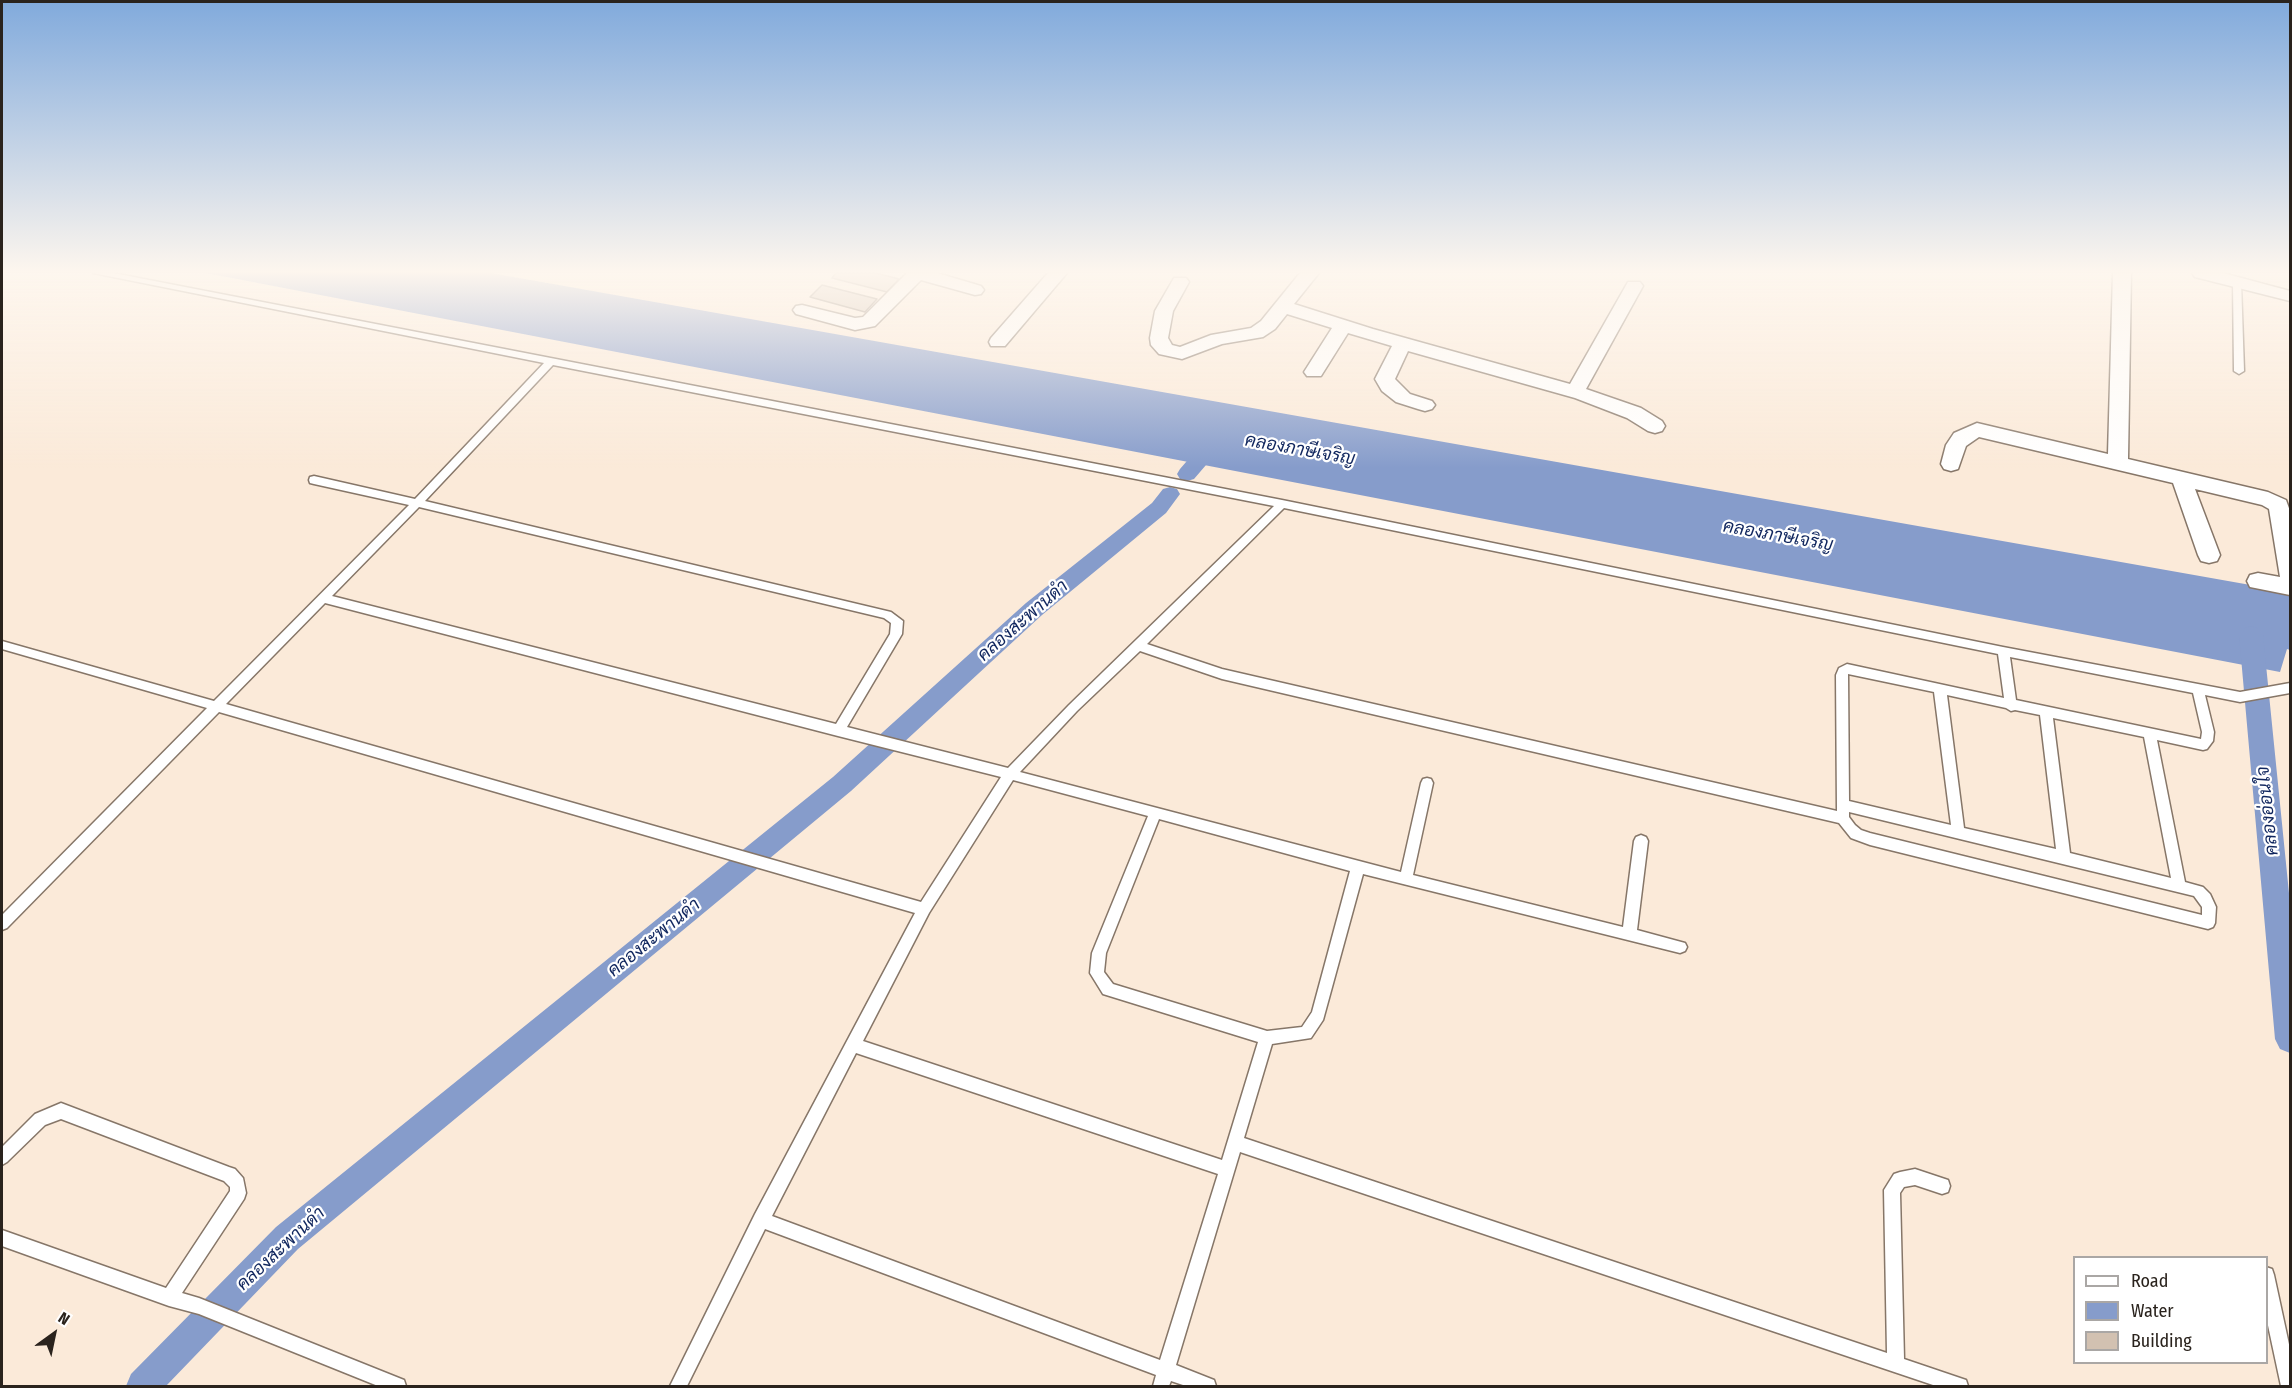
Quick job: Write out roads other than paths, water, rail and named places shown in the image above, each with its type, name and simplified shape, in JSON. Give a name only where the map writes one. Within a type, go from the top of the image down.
[{"type":"street","points":[[998,342],[1002,338]]},
{"type":"street","points":[[1160,338],[1160,345],[1174,353],[1182,354],[1226,338]]},
{"type":"street","points":[[1314,372],[1336,338]]},
{"type":"street","points":[[1384,338],[1575,392],[1634,413],[1655,426]]},
{"type":"street","points":[[1575,392],[1605,338]]},
{"type":"street","points":[[2118,461],[2121,338]]},
{"type":"street","points":[[1402,343],[1385,379],[1389,387],[1403,398],[1425,405]]},
{"type":"street","points":[[1951,464],[1956,445],[1961,438],[1977,430],[2118,461],[2268,499],[2279,505],[2290,575]]},
{"type":"street","points":[[2181,478],[2210,555]]},
{"type":"street","points":[[2258,580],[2290,587]]},
{"type":"lane","points":[[423,338],[1282,504],[2240,698],[2290,688]]},
{"type":"lane","points":[[2238,338],[2239,371]]},
{"type":"lane","points":[[2,924],[214,706],[417,503],[550,363]]},
{"type":"lane","points":[[314,480],[887,615],[897,621],[896,634],[838,731]]},
{"type":"lane","points":[[678,1386],[924,909],[1010,774],[1073,708],[1282,504]]},
{"type":"lane","points":[[322,598],[1010,774],[1358,867],[1680,947]]},
{"type":"lane","points":[[2,645],[924,909]]},
{"type":"lane","points":[[1138,646],[1222,674],[1843,811],[1958,832],[2179,885],[2198,891],[2205,898],[2209,907],[2208,923],[1870,839],[1856,834],[1843,811],[1843,670],[2203,745],[2207,741],[2208,732],[2198,689]]},
{"type":"lane","points":[[2003,651],[2011,706]]},
{"type":"lane","points":[[1940,690],[1958,832]]},
{"type":"lane","points":[[2046,713],[2064,857]]},
{"type":"lane","points":[[2150,735],[2179,885]]},
{"type":"lane","points":[[1406,878],[1427,783]]},
{"type":"lane","points":[[1155,814],[1098,953],[1096,973],[1108,989],[1267,1038],[1306,1033],[1318,1015],[1358,867]]},
{"type":"lane","points":[[1629,935],[1641,841]]},
{"type":"lane","points":[[1163,1379],[1267,1038]]},
{"type":"lane","points":[[854,1045],[1227,1169]]},
{"type":"lane","points":[[2,1157],[40,1119],[61,1111],[229,1175],[237,1184],[238,1193],[169,1298]]},
{"type":"lane","points":[[1236,1143],[1960,1386]]},
{"type":"lane","points":[[1896,1365],[1892,1190],[1900,1180],[1915,1177],[1942,1186]]},
{"type":"lane","points":[[762,1220],[1163,1379],[1208,1386]]},
{"type":"lane","points":[[2,1238],[169,1298],[199,1306],[398,1386]]},
{"type":"lane","points":[[2268,1284],[2290,1386]]},
{"type":"water","name":"คลองภาษีเจริญ","points":[[543,338],[856,338],[2290,592],[2290,650],[2287,649],[2280,672]]},
{"type":"waterway","name":"คลองสะพานดำ","points":[[1187,474],[1217,439]]},
{"type":"waterway","name":"คลองสะพานดำ","points":[[143,1386],[287,1238],[842,784],[1034,609],[1159,508],[1170,494]]},
{"type":"waterway","name":"คลองอ่อนใจ","points":[[2251,635],[2290,1039]]}]
